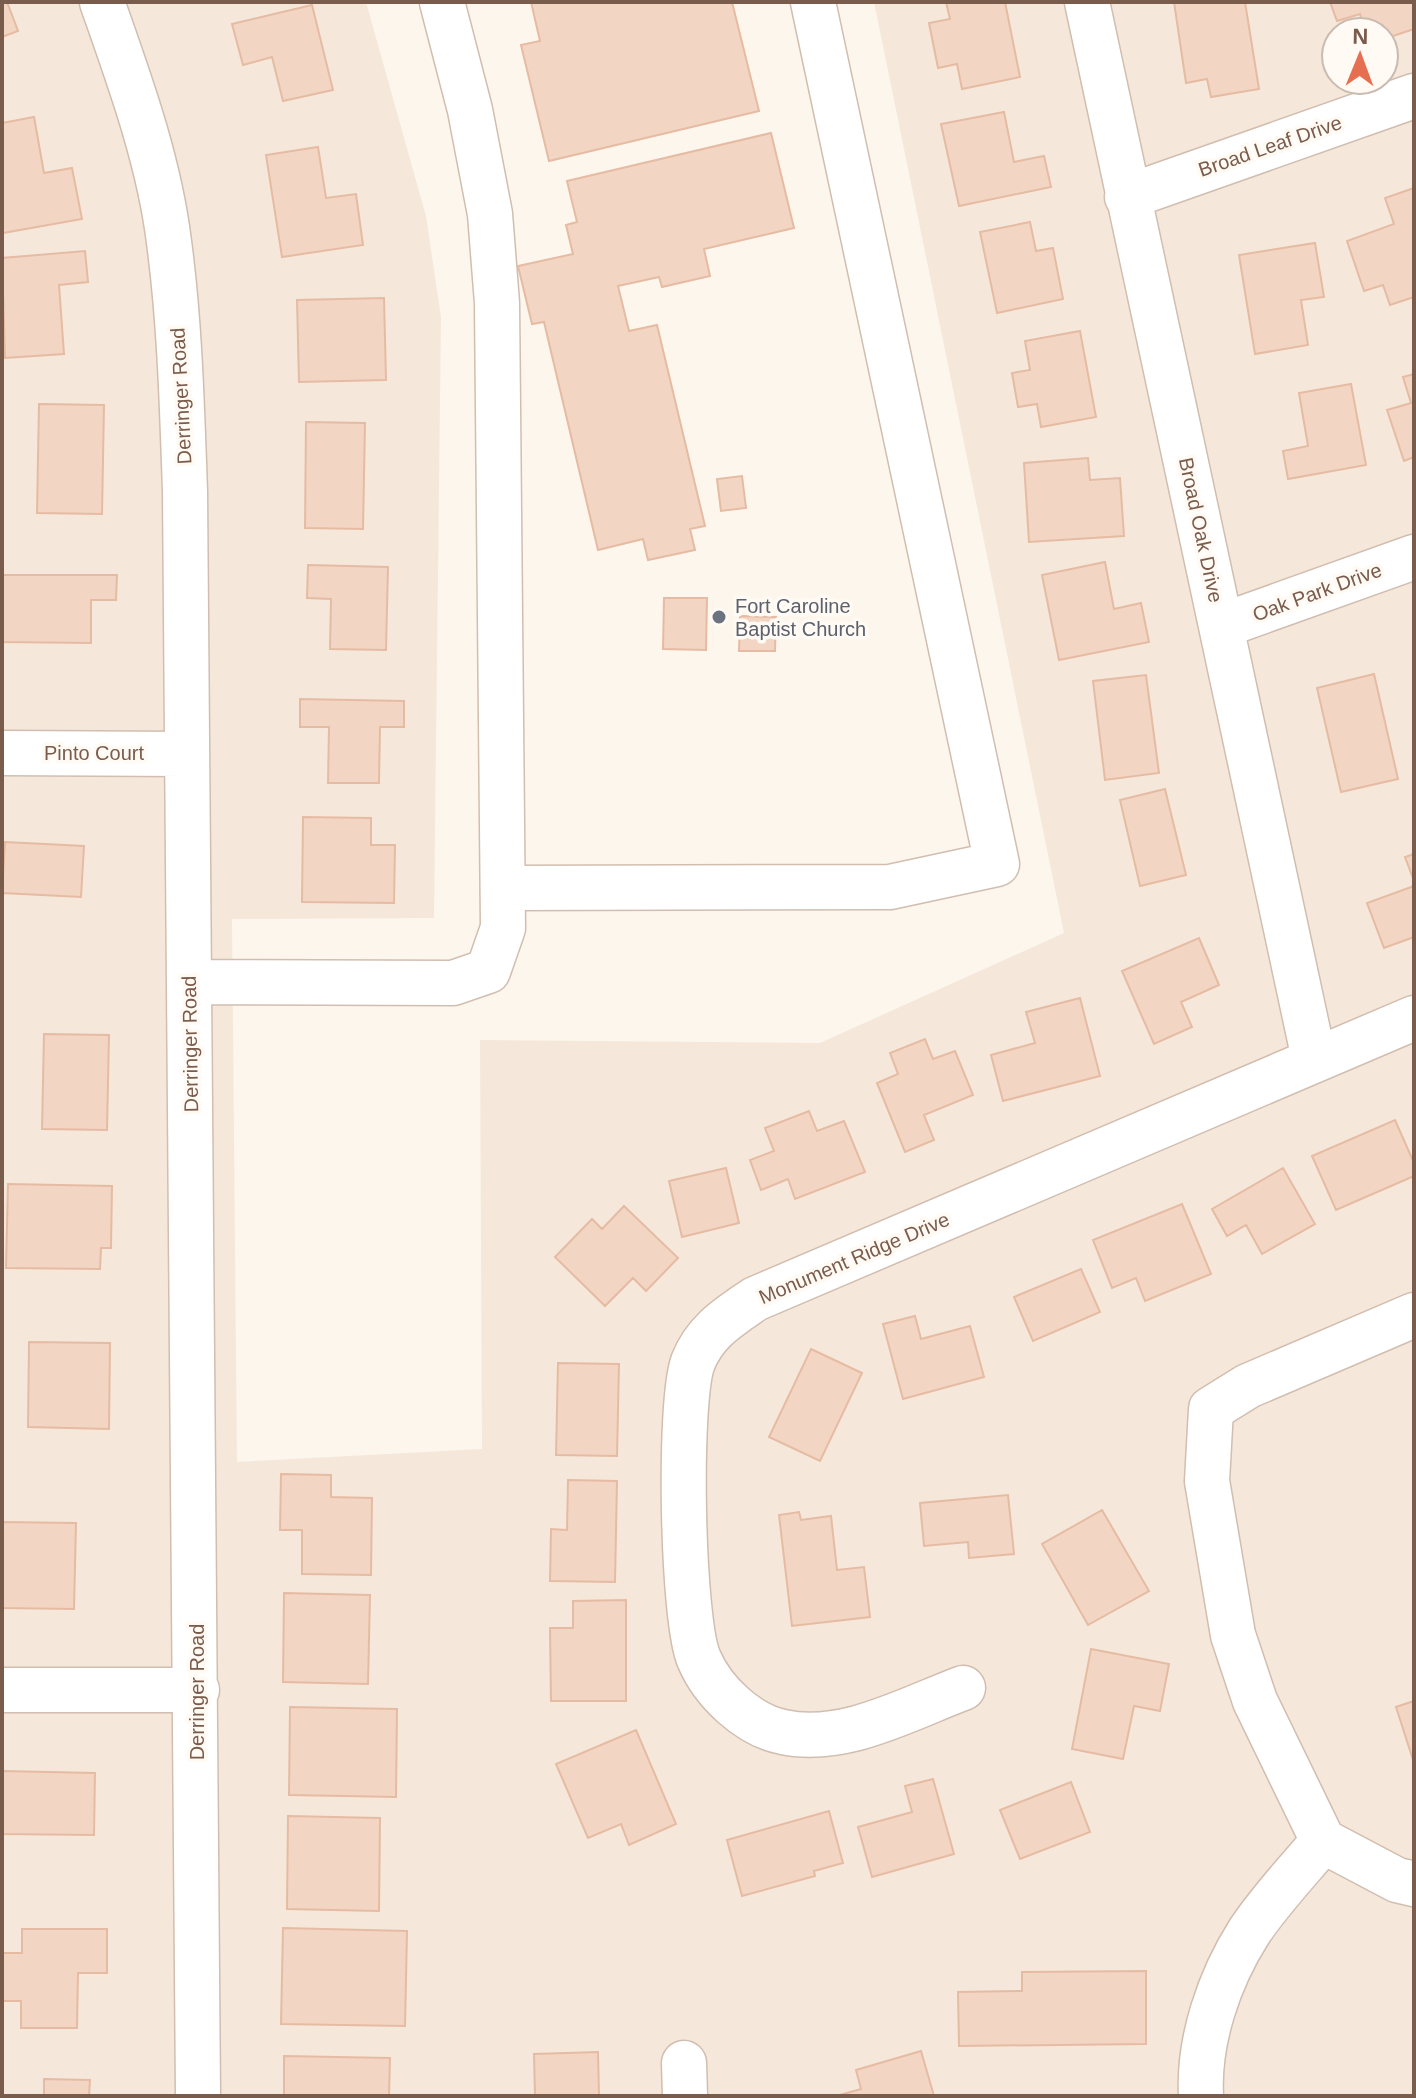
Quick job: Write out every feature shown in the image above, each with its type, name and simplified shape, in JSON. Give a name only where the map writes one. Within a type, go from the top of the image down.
[{"type":"street","name":"Derringer Road","points":[[102,2],[147,143],[169,239],[180,352],[185,491],[198,2096]]},
{"type":"street","points":[[189,982],[453,983],[488,971],[503,928],[497,303],[490,214],[470,110],[442,2]]},
{"type":"street","points":[[503,888],[890,887],[997,864],[813,2]]},
{"type":"street","name":"Broad Oak Drive","points":[[1087,2],[1314,1059]]},
{"type":"street","name":"Broad Leaf Drive","points":[[1127,197],[1414,96]]},
{"type":"street","name":"Oak Park Drive","points":[[1221,626],[1414,557]]},
{"type":"street","name":"Pinto Court","points":[[2,753],[186,754]]},
{"type":"street","name":"Monument Ridge Drive","points":[[963,1688],[839,1733],[816,1737],[780,1732],[751,1721],[719,1691],[698,1658],[689,1604],[683,1442],[692,1364],[710,1330],[755,1299],[1414,1018]]},
{"type":"street","points":[[1414,1315],[1248,1386],[1211,1409],[1207,1481],[1233,1635],[1255,1701],[1323,1841],[1397,1880],[1414,1884]]},
{"type":"street","points":[[2,1690],[197,1690]]},
{"type":"street","points":[[1201,2096],[1199,2069],[1210,2020],[1228,1974],[1249,1932],[1323,1841]]},
{"type":"shaded area","points":[[2,2],[366,2],[426,216],[441,317],[434,918],[232,919],[237,1462],[482,1449],[480,1040],[820,1043],[1064,933],[874,2],[1414,2],[1414,2096],[2,2096]]},
{"type":"building","points":[[2,2],[7,2],[18,31],[2,37]]},
{"type":"building","points":[[531,2],[732,2],[759,111],[549,161],[521,45],[540,41]]},
{"type":"building","points":[[946,2],[1005,2],[1020,77],[962,89],[957,64],[938,68],[929,23],[950,19]]},
{"type":"building","points":[[1174,2],[1245,2],[1259,89],[1211,97],[1207,79],[1186,83]]},
{"type":"building","points":[[1330,2],[1414,2],[1414,29],[1400,34],[1400,16],[1335,16]]},
{"type":"building","points":[[312,5],[333,90],[283,101],[272,57],[243,65],[232,24]]},
{"type":"building","points":[[1004,112],[1014,162],[1044,156],[1051,187],[959,206],[941,124]]},
{"type":"building","points":[[34,117],[44,173],[72,168],[82,219],[3,233],[2,123]]},
{"type":"building","points":[[771,133],[794,228],[704,249],[710,276],[662,287],[659,277],[618,286],[629,331],[657,325],[705,526],[690,529],[695,550],[648,560],[643,539],[598,550],[544,322],[532,324],[518,266],[573,254],[566,225],[577,222],[567,181]]},
{"type":"building","points":[[318,147],[326,198],[356,194],[363,245],[282,257],[266,155]]},
{"type":"building","points":[[1414,188],[1414,297],[1390,305],[1383,285],[1364,291],[1347,241],[1394,224],[1385,198]]},
{"type":"building","points":[[1030,222],[1036,251],[1053,248],[1063,299],[997,313],[980,232]]},
{"type":"building","points":[[1315,243],[1324,297],[1301,300],[1308,345],[1255,354],[1239,255]]},
{"type":"building","points":[[85,251],[88,282],[59,285],[64,354],[5,358],[2,258]]},
{"type":"building","points":[[384,298],[386,380],[299,382],[297,300]]},
{"type":"building","points":[[1080,331],[1096,417],[1041,427],[1037,404],[1018,407],[1012,373],[1030,370],[1025,341]]},
{"type":"building","points":[[1414,374],[1414,457],[1404,461],[1387,410],[1411,403],[1403,377]]},
{"type":"building","points":[[1351,384],[1366,465],[1288,479],[1283,451],[1308,446],[1299,393]]},
{"type":"building","points":[[39,404],[104,405],[102,514],[37,513]]},
{"type":"building","points":[[306,422],[365,423],[363,529],[305,528]]},
{"type":"building","points":[[1088,458],[1090,480],[1120,478],[1124,536],[1029,542],[1024,463]]},
{"type":"building","points":[[742,476],[746,508],[721,511],[717,479]]},
{"type":"building","points":[[1105,562],[1114,609],[1141,603],[1149,642],[1059,660],[1042,575]]},
{"type":"building","points":[[308,565],[388,567],[386,650],[330,649],[331,599],[307,598]]},
{"type":"building","points":[[2,575],[117,575],[116,600],[91,600],[91,643],[2,642]]},
{"type":"building","points":[[664,598],[707,598],[706,650],[663,649]]},
{"type":"building","points":[[740,616],[776,617],[775,651],[739,651]]},
{"type":"building","points":[[1374,674],[1398,779],[1341,792],[1317,688]]},
{"type":"building","points":[[1146,675],[1159,773],[1105,780],[1093,681]]},
{"type":"building","points":[[300,699],[404,701],[404,727],[380,727],[379,783],[328,783],[329,727],[300,727]]},
{"type":"building","points":[[1165,789],[1186,875],[1140,886],[1120,800]]},
{"type":"building","points":[[303,817],[371,818],[371,845],[395,845],[394,903],[302,902]]},
{"type":"building","points":[[5,842],[84,846],[81,897],[2,893]]},
{"type":"building","points":[[1414,854],[1414,881],[1405,857]]},
{"type":"building","points":[[1414,886],[1414,937],[1384,948],[1367,903]]},
{"type":"building","points":[[1199,938],[1219,985],[1181,1002],[1192,1027],[1154,1044],[1122,971]]},
{"type":"building","points":[[1080,998],[1100,1076],[1003,1101],[991,1055],[1035,1043],[1026,1012]]},
{"type":"building","points":[[44,1034],[109,1035],[107,1130],[42,1129]]},
{"type":"building","points":[[925,1039],[933,1059],[955,1051],[973,1095],[924,1115],[934,1140],[905,1152],[877,1083],[898,1074],[890,1053]]},
{"type":"building","points":[[809,1111],[817,1131],[844,1121],[865,1172],[795,1199],[788,1179],[761,1190],[750,1160],[774,1151],[765,1128]]},
{"type":"building","points":[[1395,1120],[1414,1163],[1414,1176],[1336,1210],[1312,1156]]},
{"type":"building","points":[[726,1168],[739,1223],[682,1237],[669,1181]]},
{"type":"building","points":[[1283,1168],[1315,1224],[1262,1254],[1246,1225],[1227,1236],[1212,1209]]},
{"type":"building","points":[[8,1184],[112,1186],[111,1248],[101,1248],[100,1269],[6,1268]]},
{"type":"building","points":[[1182,1204],[1211,1274],[1145,1301],[1136,1278],[1112,1288],[1093,1240]]},
{"type":"building","points":[[624,1206],[678,1258],[646,1291],[633,1278],[605,1306],[555,1257],[592,1219],[602,1229]]},
{"type":"building","points":[[1081,1269],[1100,1312],[1033,1341],[1014,1297]]},
{"type":"building","points":[[915,1316],[921,1339],[970,1326],[984,1377],[903,1399],[883,1324]]},
{"type":"building","points":[[29,1342],[110,1343],[109,1429],[28,1427]]},
{"type":"building","points":[[811,1349],[862,1373],[820,1461],[769,1437]]},
{"type":"building","points":[[558,1363],[619,1364],[617,1456],[556,1455]]},
{"type":"building","points":[[281,1474],[331,1475],[331,1497],[372,1498],[371,1575],[302,1574],[302,1530],[280,1530]]},
{"type":"building","points":[[568,1480],[617,1481],[615,1582],[550,1581],[551,1529],[567,1530]]},
{"type":"building","points":[[1008,1495],[1014,1554],[969,1558],[968,1542],[924,1546],[920,1503]]},
{"type":"building","points":[[1102,1510],[1149,1591],[1088,1625],[1042,1544]]},
{"type":"building","points":[[799,1512],[801,1520],[831,1516],[837,1570],[864,1567],[870,1617],[792,1626],[779,1515]]},
{"type":"building","points":[[2,1522],[76,1523],[74,1609],[2,1608]]},
{"type":"building","points":[[284,1593],[370,1595],[368,1684],[283,1682]]},
{"type":"building","points":[[626,1600],[626,1701],[551,1701],[550,1628],[573,1628],[573,1601]]},
{"type":"building","points":[[1091,1649],[1169,1664],[1160,1711],[1134,1706],[1123,1759],[1072,1749]]},
{"type":"building","points":[[1414,1701],[1414,1763],[1396,1707]]},
{"type":"building","points":[[290,1707],[397,1709],[396,1797],[289,1795]]},
{"type":"building","points":[[636,1730],[676,1824],[629,1845],[621,1824],[588,1838],[556,1764]]},
{"type":"building","points":[[2,1771],[95,1773],[94,1835],[2,1834]]},
{"type":"building","points":[[933,1779],[954,1854],[872,1877],[858,1827],[912,1812],[905,1786]]},
{"type":"building","points":[[1071,1782],[1090,1832],[1020,1859],[1000,1810]]},
{"type":"building","points":[[829,1811],[843,1863],[814,1871],[815,1876],[742,1896],[727,1840]]},
{"type":"building","points":[[288,1816],[380,1818],[379,1911],[287,1909]]},
{"type":"building","points":[[283,1928],[407,1931],[405,2026],[281,2024]]},
{"type":"building","points":[[22,1929],[107,1929],[107,1973],[78,1973],[77,2028],[21,2028],[21,2001],[2,2001],[2,1953],[22,1953]]},
{"type":"building","points":[[1146,1971],[1146,2044],[959,2046],[958,1992],[1022,1991],[1022,1972]]},
{"type":"building","points":[[921,2051],[934,2096],[836,2096],[861,2089],[856,2070]]},
{"type":"building","points":[[598,2052],[599,2096],[535,2096],[534,2054]]},
{"type":"building","points":[[284,2056],[390,2058],[389,2096],[284,2096]]},
{"type":"building","points":[[44,2079],[90,2080],[89,2096],[44,2096]]},
{"type":"place","name":"Fort Caroline Baptist Church","points":[[719,617]]}]
